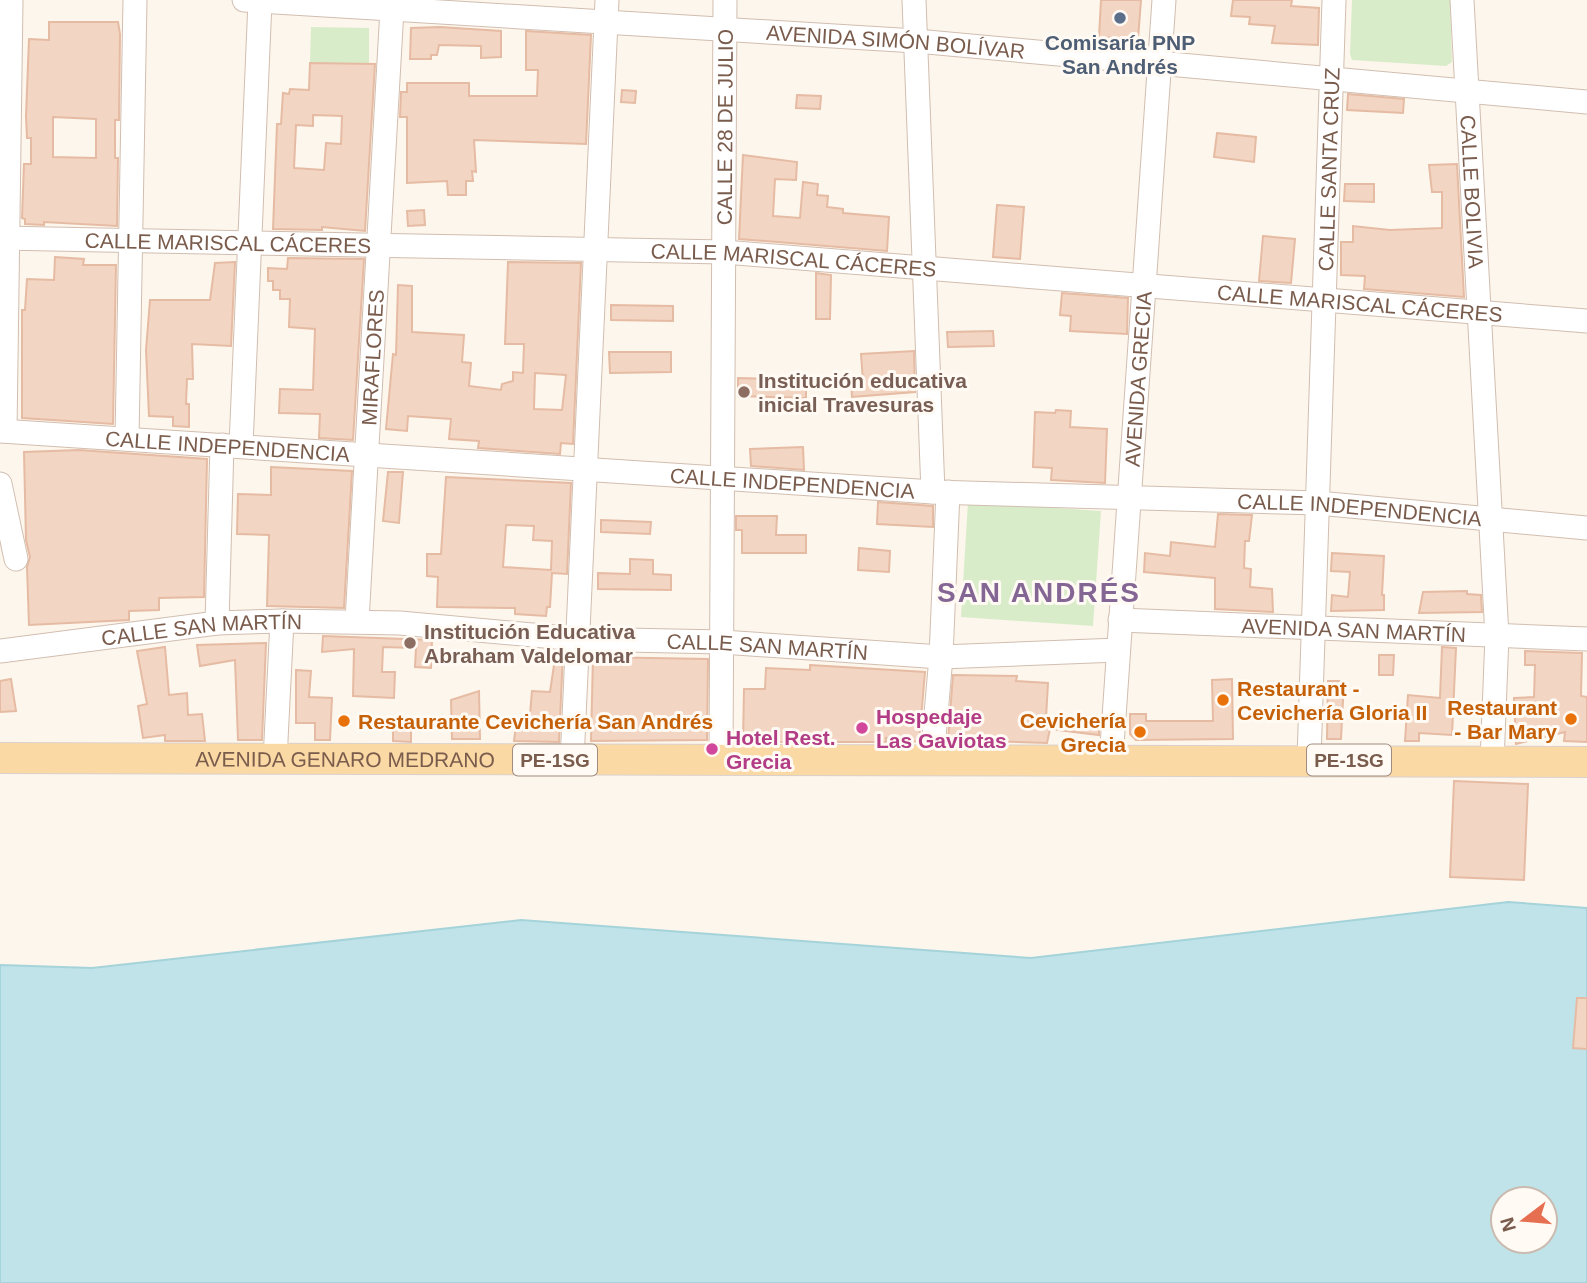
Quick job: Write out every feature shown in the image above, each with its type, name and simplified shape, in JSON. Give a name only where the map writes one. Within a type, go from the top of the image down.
[{"type":"main road","name":"AVENIDA GENARO MEDRANO","points":[[0,758],[1111,760]]},
{"type":"main road","name":"PE-1SG","points":[[1111,760],[1587,762]]},
{"type":"street","points":[[2,431],[3,238],[11,0]]},
{"type":"street","points":[[127,439],[135,0]]},
{"type":"street","name":"CALLE 28 DE JULIO","points":[[721,759],[725,0]]},
{"type":"street","points":[[914,0],[926,268],[941,492],[941,657],[932,759]]},
{"type":"street","name":"AVENIDA GRECIA","points":[[1111,760],[1164,0]]},
{"type":"street","name":"CALLE SANTA CRUZ","points":[[1309,759],[1334,0]]},
{"type":"street","name":"CALLE BOLIVIA","points":[[1462,0],[1497,636],[1492,762]]},
{"type":"street","points":[[218,623],[250,242],[252,1]]},
{"type":"street","name":"AVENIDA SIMÓN BOLÍVAR","points":[[252,1],[346,3],[392,9],[607,11],[725,30],[916,41],[1587,102]]},
{"type":"street","name":"MIRAFLORES","points":[[357,621],[392,9]]},
{"type":"street","points":[[572,761],[607,11]]},
{"type":"street","name":"CALLE MARISCAL CÁCERES","points":[[3,238],[724,252],[1587,321]]},
{"type":"street","name":"CALLE INDEPENDENCIA","points":[[2,431],[941,492],[1318,503],[1587,528]]},
{"type":"street","points":[[0,484],[16,559]]},
{"type":"street","points":[[275,760],[282,621]]},
{"type":"street","name":"CALLE SAN MARTÍN","points":[[0,651],[218,623],[282,621],[357,621],[502,630],[576,639],[722,642],[941,657],[1118,650]]},
{"type":"street","name":"AVENIDA SAN MARTÍN","points":[[1120,621],[1587,639]]},
{"type":"green space","points":[[1352,0],[1450,0],[1452,62],[1446,66],[1352,60]]},
{"type":"green space","points":[[311,27],[369,28],[369,64],[310,63]]},
{"type":"green space","points":[[968,502],[1101,511],[1093,626],[961,617]]},
{"type":"water","points":[[1508,902],[1587,908],[1587,1283],[0,1283],[0,965],[92,968],[521,920],[1031,958]]},
{"type":"building","name":"Comisaría PNP San Andrés","points":[[1101,0],[1141,0],[1138,39],[1099,37]]},
{"type":"building","points":[[1233,0],[1292,0],[1291,6],[1319,8],[1318,45],[1272,43],[1275,26],[1249,24],[1250,17],[1231,16]]},
{"type":"building","points":[[49,22],[118,22],[119,120],[115,120],[115,158],[118,158],[117,226],[44,222],[44,225],[25,224],[25,219],[22,218],[24,164],[31,164],[31,138],[27,138],[26,116],[29,39],[49,40]],"holes":[[[53,117],[96,119],[96,158],[53,157]]]},
{"type":"building","points":[[411,28],[501,31],[501,57],[481,58],[481,46],[439,45],[437,55],[431,55],[431,59],[410,59]]},
{"type":"building","points":[[526,31],[591,35],[586,144],[474,140],[476,172],[472,171],[473,181],[466,181],[466,195],[448,195],[447,181],[407,183],[407,117],[400,117],[401,92],[407,92],[407,83],[469,83],[469,96],[537,96],[538,70],[526,70]]},
{"type":"building","points":[[310,63],[375,64],[365,231],[322,227],[322,230],[273,229],[277,124],[281,124],[283,93],[289,94],[290,89],[309,90]],"holes":[[[313,115],[342,116],[341,144],[326,143],[324,170],[294,168],[296,125],[313,126]]]},
{"type":"building","points":[[622,90],[636,91],[635,103],[621,102]]},
{"type":"building","points":[[1348,94],[1404,99],[1403,113],[1347,110]]},
{"type":"building","points":[[797,95],[821,96],[820,109],[796,108]]},
{"type":"building","points":[[1217,133],[1256,137],[1254,162],[1214,157]]},
{"type":"building","points":[[743,155],[797,162],[796,180],[775,179],[773,216],[800,218],[803,182],[818,184],[817,195],[828,196],[827,207],[843,209],[843,213],[889,217],[887,251],[739,239]]},
{"type":"building","points":[[1457,164],[1464,297],[1364,289],[1365,276],[1341,275],[1341,242],[1353,242],[1353,226],[1390,230],[1442,228],[1442,192],[1432,192],[1429,165]]},
{"type":"building","points":[[1345,184],[1374,184],[1374,202],[1344,201]]},
{"type":"building","points":[[997,205],[1024,207],[1020,259],[993,257]]},
{"type":"building","points":[[424,210],[425,225],[408,226],[407,211]]},
{"type":"building","points":[[1263,236],[1295,239],[1291,283],[1259,281]]},
{"type":"building","points":[[55,257],[84,259],[83,265],[116,265],[113,424],[22,418],[22,310],[25,310],[27,279],[54,280]]},
{"type":"building","points":[[288,258],[364,259],[353,440],[319,438],[320,414],[279,413],[280,389],[313,390],[315,329],[289,327],[290,299],[280,299],[280,290],[273,290],[273,281],[268,281],[268,268],[287,269]]},
{"type":"building","points":[[235,262],[231,346],[192,344],[193,379],[187,379],[186,404],[189,404],[189,427],[173,426],[173,417],[149,416],[146,350],[150,300],[210,300],[215,263]]},
{"type":"building","points":[[508,262],[581,263],[573,444],[561,443],[560,454],[478,448],[479,441],[449,439],[451,419],[408,416],[407,431],[386,429],[393,354],[396,355],[398,285],[412,286],[412,332],[464,335],[462,362],[471,363],[469,386],[501,390],[502,384],[513,381],[513,372],[523,373],[524,344],[505,344]],"holes":[[[535,373],[566,375],[562,410],[534,409]]]},
{"type":"building","points":[[816,273],[831,275],[830,319],[816,319]]},
{"type":"building","points":[[1062,293],[1128,298],[1127,334],[1070,331],[1071,316],[1060,315]]},
{"type":"building","points":[[611,305],[673,306],[673,321],[611,320]]},
{"type":"building","points":[[993,331],[994,346],[948,347],[947,332]]},
{"type":"building","points":[[914,351],[915,392],[852,397],[851,382],[863,381],[861,354]]},
{"type":"building","points":[[609,352],[671,352],[671,372],[610,373]]},
{"type":"building","points":[[738,378],[806,380],[806,398],[738,396]]},
{"type":"building","points":[[1056,410],[1071,411],[1070,427],[1107,429],[1105,483],[1051,480],[1052,468],[1033,467],[1035,412],[1055,413]]},
{"type":"building","points":[[803,447],[804,470],[751,466],[750,449]]},
{"type":"building","points":[[79,450],[207,459],[204,597],[159,598],[159,610],[129,611],[129,620],[29,625],[27,567],[30,557],[26,540],[24,452]]},
{"type":"building","points":[[271,467],[352,471],[344,608],[267,606],[269,535],[237,534],[238,494],[271,495]]},
{"type":"building","points":[[388,472],[403,472],[399,523],[383,521]]},
{"type":"building","points":[[446,477],[571,483],[567,574],[552,573],[550,607],[547,607],[546,616],[515,614],[515,608],[437,607],[438,577],[427,576],[427,554],[441,554]],"holes":[[[506,525],[534,526],[533,540],[552,541],[551,570],[503,567]]]},
{"type":"building","points":[[878,502],[933,506],[933,527],[877,524]]},
{"type":"building","points":[[1218,514],[1252,515],[1249,541],[1245,541],[1244,568],[1251,569],[1250,587],[1272,589],[1273,612],[1215,609],[1215,578],[1144,572],[1145,553],[1170,556],[1171,542],[1215,547]]},
{"type":"building","points":[[736,516],[777,516],[776,535],[806,535],[806,553],[742,553],[742,530],[736,530]]},
{"type":"building","points":[[601,520],[651,522],[650,534],[601,532]]},
{"type":"building","points":[[859,548],[890,551],[889,572],[858,570]]},
{"type":"building","points":[[1332,553],[1384,556],[1384,610],[1331,611],[1332,595],[1348,597],[1350,572],[1331,571]]},
{"type":"building","points":[[630,559],[653,560],[653,574],[671,575],[671,590],[598,589],[598,573],[630,574]]},
{"type":"building","points":[[1467,591],[1467,594],[1481,595],[1482,612],[1419,613],[1423,592]]},
{"type":"building","points":[[323,636],[432,640],[431,668],[415,667],[416,648],[383,647],[382,672],[395,672],[394,698],[353,696],[354,649],[322,652]]},
{"type":"building","points":[[266,643],[262,740],[238,740],[235,660],[200,666],[197,645]]},
{"type":"building","points":[[165,647],[169,695],[187,693],[188,715],[202,714],[205,741],[165,741],[165,735],[143,738],[138,706],[147,704],[137,651]]},
{"type":"building","points":[[1442,647],[1456,648],[1452,735],[1419,733],[1419,741],[1405,741],[1408,695],[1440,698]]},
{"type":"building","points":[[1525,651],[1582,653],[1581,696],[1587,697],[1587,742],[1564,741],[1565,732],[1516,744],[1514,698],[1534,697],[1535,665],[1525,665]]},
{"type":"building","points":[[556,652],[563,653],[559,742],[514,741],[516,725],[529,726],[532,691],[550,692]]},
{"type":"building","points":[[1379,655],[1394,655],[1393,675],[1379,675]]},
{"type":"building","points":[[593,657],[708,659],[707,740],[591,741]]},
{"type":"building","points":[[810,665],[925,672],[919,742],[886,738],[886,742],[743,742],[744,689],[765,689],[766,668],[810,670]]},
{"type":"building","points":[[296,670],[311,671],[309,697],[332,698],[330,740],[315,740],[315,723],[296,723]]},
{"type":"building","points":[[953,675],[1017,676],[1016,681],[1048,683],[1046,718],[1099,719],[1099,735],[1050,729],[1047,743],[948,740]]},
{"type":"building","points":[[11,679],[16,711],[0,712],[0,681]]},
{"type":"building","points":[[1232,679],[1233,739],[1136,740],[1130,734],[1130,714],[1146,714],[1146,721],[1213,721],[1212,680]]},
{"type":"building","points":[[1328,681],[1344,681],[1341,739],[1327,739]]},
{"type":"building","points":[[479,691],[480,739],[452,739],[451,700]]},
{"type":"building","points":[[393,718],[411,718],[411,742],[393,741]]},
{"type":"building","points":[[1454,781],[1528,784],[1524,880],[1450,877]]},
{"type":"building","points":[[1577,998],[1587,998],[1587,1049],[1573,1048]]},
{"type":"place","name":"Comisaría PNP San Andrés","points":[[1120,18]]},
{"type":"place","name":"Institución educativa inicial Travesuras","points":[[744,392]]},
{"type":"place","name":"Institución Educativa Abraham Valdelomar","points":[[410,643]]},
{"type":"place","name":"Restaurant - Cevichería Gloria II","points":[[1223,700]]},
{"type":"place","name":"Restaurant - Bar Mary","points":[[1571,719]]},
{"type":"place","name":"Restaurante Cevichería San Andrés","points":[[344,721]]},
{"type":"place","name":"Hospedaje Las Gaviotas","points":[[862,728]]},
{"type":"place","name":"Cevichería Grecia","points":[[1140,732]]},
{"type":"place","name":"Hotel Rest. Grecia","points":[[712,749]]},
{"type":"district","name":"SAN ANDRÉS","points":[[1039,592]]}]
